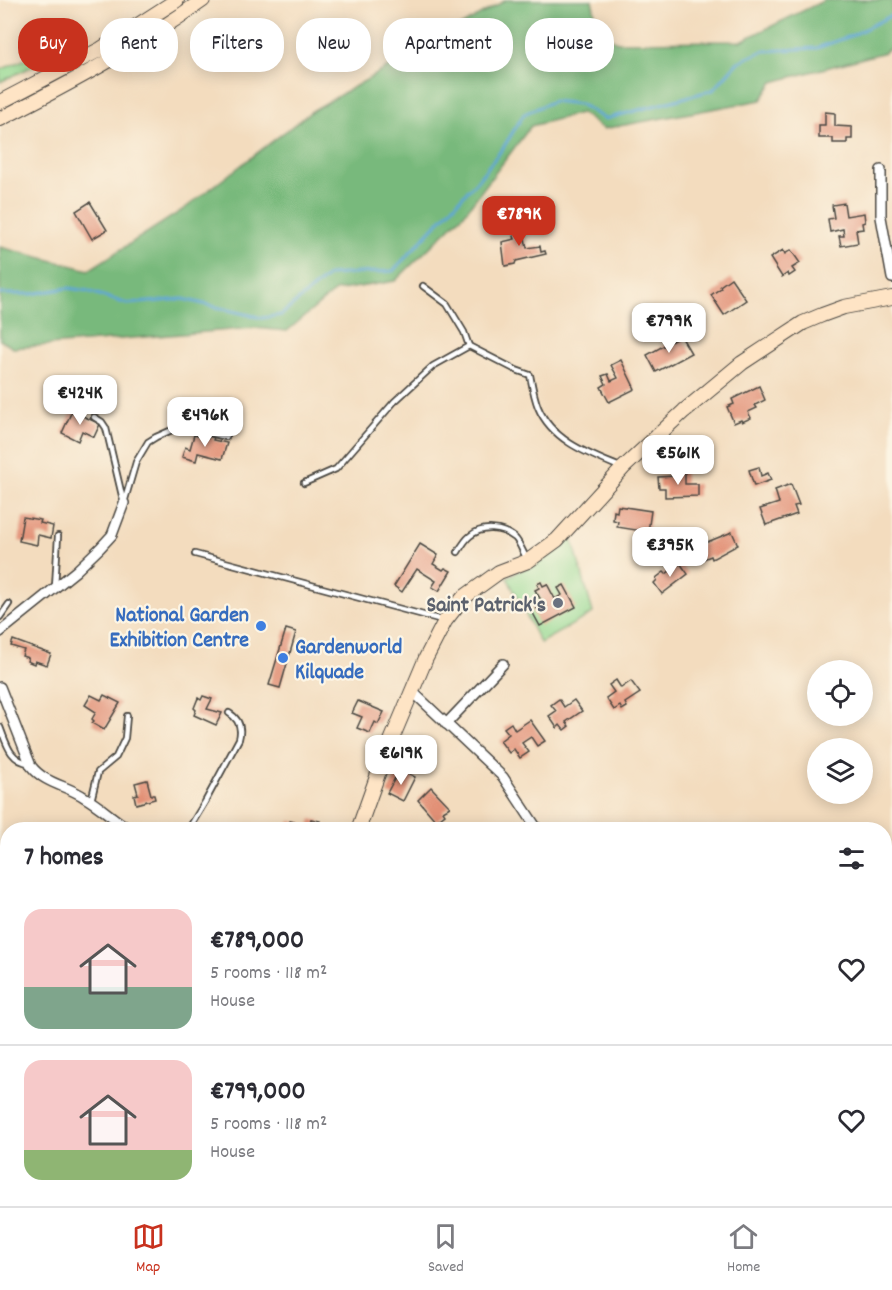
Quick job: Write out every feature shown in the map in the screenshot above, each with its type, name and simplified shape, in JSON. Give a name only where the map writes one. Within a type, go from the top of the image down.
[{"type":"street","points":[[0,102],[101,50],[177,0]]},
{"type":"street","points":[[0,119],[120,56],[203,0]]},
{"type":"street","points":[[881,170],[881,217],[892,278]]},
{"type":"street","points":[[361,822],[383,760],[426,658],[445,621],[463,598],[499,572],[528,561],[557,540],[623,468],[684,411],[742,363],[803,323],[844,307],[892,298]]},
{"type":"street","points":[[0,632],[76,571],[112,535],[124,503]]},
{"type":"street","points":[[446,724],[503,664]]},
{"type":"street","points":[[0,687],[30,763],[42,779],[91,801],[118,822]]},
{"type":"street","points":[[413,692],[503,777],[533,822]]},
{"type":"lane","points":[[423,286],[447,304],[464,332],[469,346],[530,375],[538,409],[568,444],[623,468]]},
{"type":"lane","points":[[304,483],[336,469],[394,402],[433,366],[469,346]]},
{"type":"lane","points":[[94,417],[106,428],[124,503]]},
{"type":"lane","points":[[124,503],[136,462],[148,442],[181,426],[226,436]]},
{"type":"lane","points":[[458,552],[469,537],[480,530],[490,528],[504,531],[516,539],[528,561]]},
{"type":"lane","points":[[55,587],[58,536]]},
{"type":"lane","points":[[195,554],[445,621]]},
{"type":"lane","points":[[0,617],[9,604]]},
{"type":"lane","points":[[192,822],[239,739],[241,732],[237,719],[229,713]]},
{"type":"lane","points":[[91,801],[98,772],[116,757],[125,738],[127,716]]},
{"type":"lane","points":[[0,727],[13,756],[25,763],[30,763]]},
{"type":"green space","points":[[506,0],[592,0],[596,18],[525,18],[525,72],[614,72],[614,40],[741,41],[825,0],[892,0],[892,47],[882,53],[773,82],[761,100],[603,129],[581,113],[531,126],[464,214],[395,281],[335,291],[287,331],[254,328],[13,348],[0,340],[0,247],[89,270],[184,209],[312,111],[383,70],[513,72],[513,18],[475,18]]},
{"type":"green space","points":[[18,62],[18,72],[21,72],[0,82],[0,70]]},
{"type":"green space","points":[[570,531],[593,613],[540,643],[507,577],[529,566]]},
{"type":"building","points":[[825,112],[835,113],[835,126],[852,127],[852,139],[847,139],[847,143],[833,143],[833,138],[819,138],[819,125],[825,125]]},
{"type":"building","points":[[90,202],[107,230],[92,239],[76,211]]},
{"type":"building","points":[[844,203],[846,216],[864,213],[865,222],[862,223],[863,229],[856,230],[858,243],[841,246],[839,236],[844,236],[843,229],[830,232],[828,219],[834,218],[832,205]]},
{"type":"building","points":[[528,225],[529,233],[524,234],[527,248],[540,246],[541,252],[545,251],[546,254],[505,266],[502,242],[515,239],[511,228]]},
{"type":"building","points":[[783,250],[785,254],[791,250],[800,263],[792,268],[795,272],[782,277],[770,258]]},
{"type":"building","points":[[731,278],[746,300],[724,315],[711,295]]},
{"type":"building","points":[[681,336],[691,353],[656,372],[647,355]]},
{"type":"building","points":[[621,360],[635,389],[609,402],[601,387],[606,384],[602,376],[608,374],[611,381],[618,378],[611,365]]},
{"type":"building","points":[[759,386],[765,400],[755,405],[757,408],[748,412],[751,418],[734,423],[727,407],[734,404],[732,399]]},
{"type":"building","points":[[72,411],[100,424],[94,437],[82,431],[78,441],[62,433]]},
{"type":"building","points":[[194,435],[214,437],[213,440],[227,443],[222,459],[198,453],[196,461],[182,457],[185,447],[190,449]]},
{"type":"building","points":[[759,467],[761,476],[768,473],[771,480],[754,486],[749,470]]},
{"type":"building","points":[[675,471],[685,471],[685,484],[698,484],[698,496],[665,497],[665,488],[659,488],[658,477],[675,476]]},
{"type":"building","points":[[791,484],[799,505],[794,506],[797,514],[766,525],[760,509],[779,503],[775,490]]},
{"type":"building","points":[[618,506],[651,511],[648,532],[617,527],[618,521],[613,520],[614,511],[617,512]]},
{"type":"building","points":[[23,517],[41,520],[40,523],[53,526],[51,538],[38,535],[37,545],[19,541]]},
{"type":"building","points":[[732,532],[738,545],[712,559],[711,556],[701,560],[695,547]]},
{"type":"building","points":[[420,544],[438,555],[433,564],[443,570],[445,568],[451,571],[439,591],[432,587],[436,581],[417,569],[402,592],[394,586]]},
{"type":"building","points":[[680,563],[688,574],[662,594],[654,583],[656,578],[664,572],[666,574]]},
{"type":"building","name":"Saint Patrick's","points":[[541,582],[543,586],[547,584],[555,599],[562,595],[558,588],[564,585],[576,607],[540,626],[528,604],[533,601],[537,609],[544,605],[535,590],[539,588],[537,584]]},
{"type":"building","name":"Gardenworld Kilquade","points":[[286,629],[296,632],[280,688],[269,685]]},
{"type":"building","points":[[13,640],[51,654],[47,665],[27,661],[28,658],[22,656],[24,650],[11,646]]},
{"type":"building","points":[[616,680],[621,688],[631,681],[640,693],[625,703],[627,707],[622,710],[620,706],[614,710],[606,698],[614,692],[609,685]]},
{"type":"building","points":[[91,695],[101,700],[104,695],[120,703],[104,730],[92,723],[96,712],[85,705]]},
{"type":"building","points":[[203,696],[212,699],[207,709],[222,713],[216,725],[194,715],[198,698],[201,700]]},
{"type":"building","points":[[559,699],[564,707],[574,700],[582,711],[566,722],[569,726],[564,730],[560,725],[557,728],[549,716],[556,711],[551,705]]},
{"type":"building","points":[[358,701],[384,712],[378,724],[375,722],[370,733],[357,728],[362,717],[352,713]]},
{"type":"building","points":[[530,720],[545,741],[537,746],[531,737],[522,743],[529,752],[520,758],[514,749],[509,753],[500,741],[509,734],[504,728],[511,723],[515,730]]},
{"type":"building","points":[[402,770],[415,777],[403,801],[387,793]]},
{"type":"building","points":[[147,780],[151,795],[154,795],[155,799],[136,804],[134,795],[138,794],[135,783]]},
{"type":"building","points":[[431,787],[450,807],[443,811],[445,814],[436,821],[418,800]]},
{"type":"waterway","points":[[0,294],[31,294],[68,288],[88,291],[127,304],[183,299],[262,318],[281,315],[329,275],[393,271],[477,181],[503,148],[524,114],[553,101],[580,104],[605,119],[713,90],[738,62],[763,51],[817,48],[853,35],[892,15]]},
{"type":"place","name":"Saint Patrick's","points":[[558,603]]},
{"type":"place","name":"National Garden Exhibition Centre","points":[[261,626]]},
{"type":"place","name":"Gardenworld Kilquade","points":[[283,658]]}]
